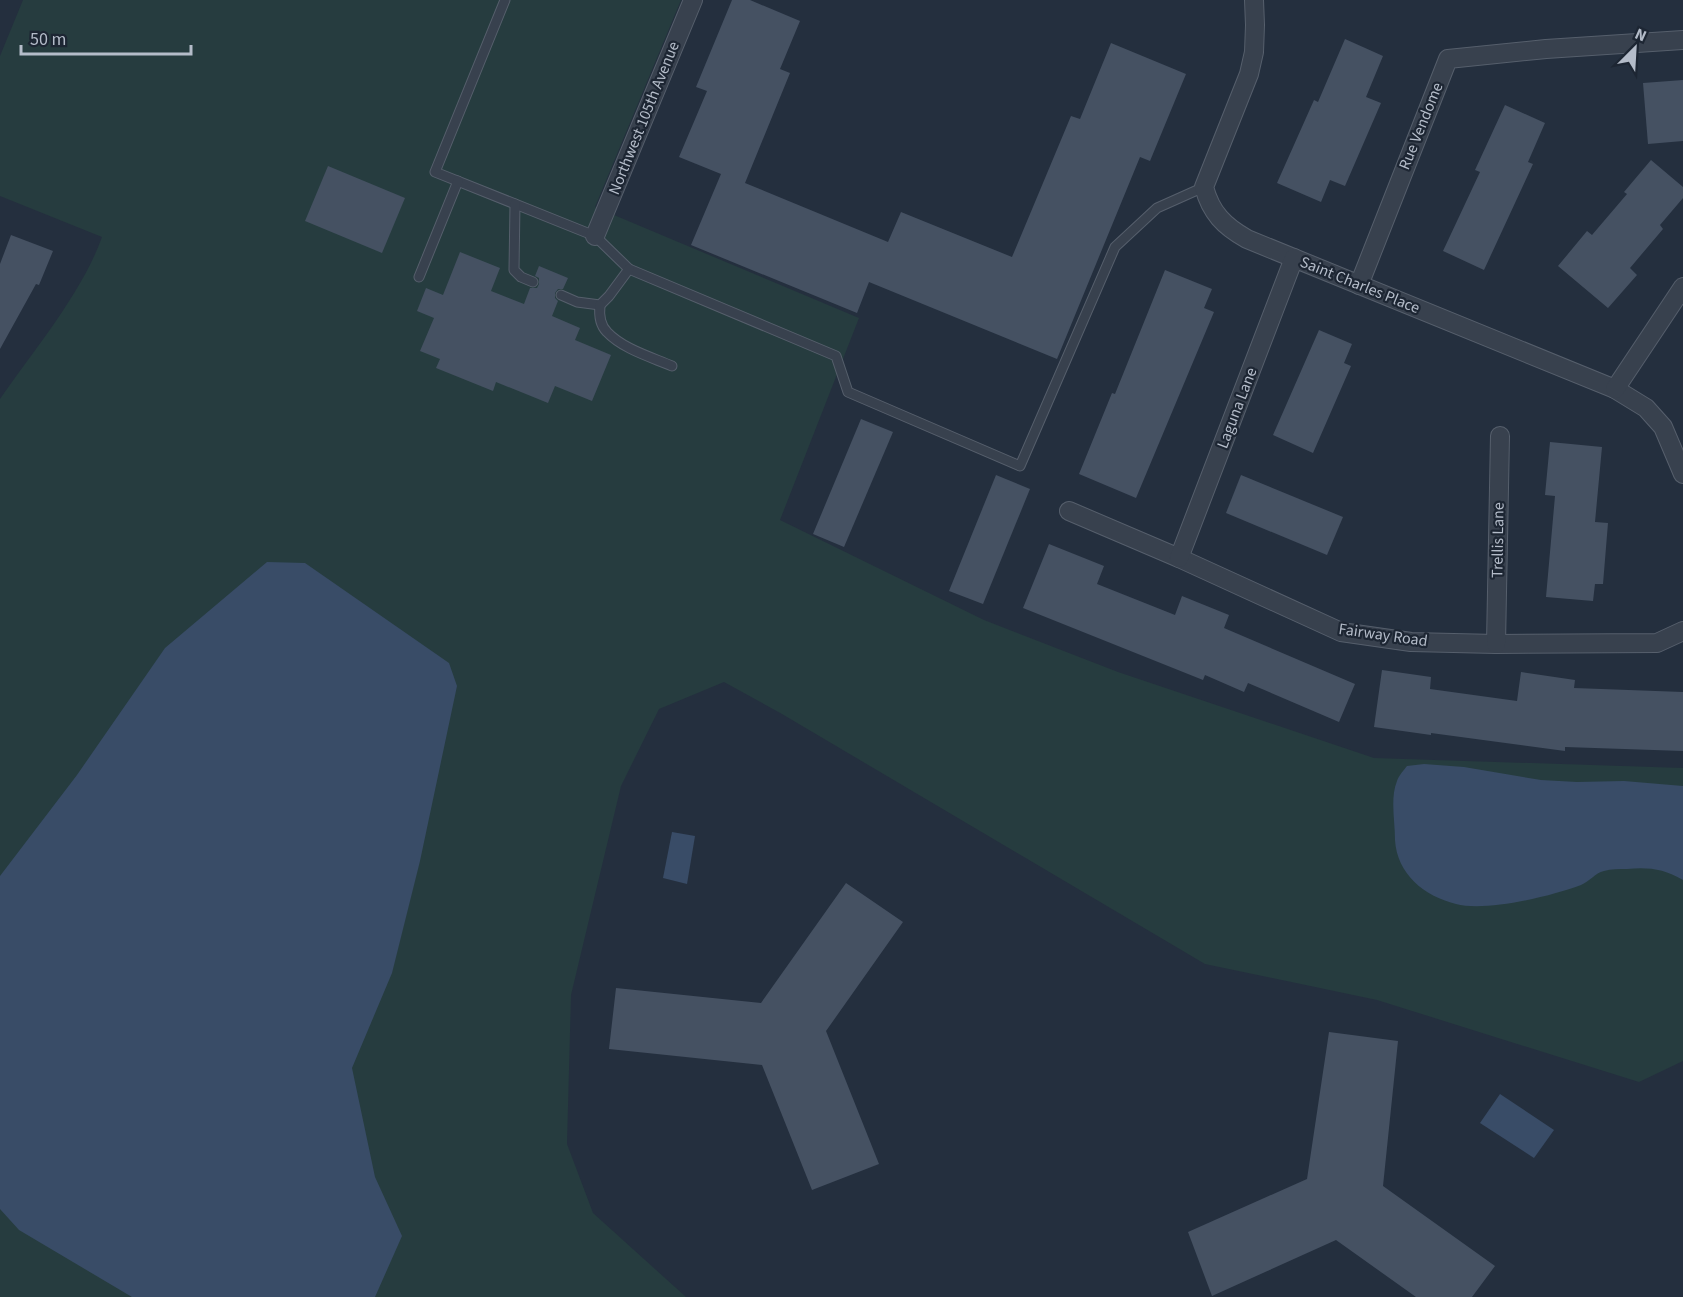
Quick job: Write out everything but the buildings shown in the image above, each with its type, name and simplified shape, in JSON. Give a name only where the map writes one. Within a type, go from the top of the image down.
[{"type":"street","name":"Northwest 105th Avenue","points":[[595,236],[693,0]]},
{"type":"street","points":[[1204,186],[1249,74],[1254,52],[1254,0]]},
{"type":"street","name":"Rue Vendome","points":[[1359,285],[1448,59],[1546,49],[1683,40]]},
{"type":"street","name":"Saint Charles Place","points":[[1204,186],[1209,204],[1219,218],[1234,232],[1247,239],[1615,389],[1646,408],[1663,427],[1683,474]]},
{"type":"street","name":"Laguna Lane","points":[[1179,558],[1294,258]]},
{"type":"street","points":[[1615,389],[1683,287]]},
{"type":"street","name":"Trellis Lane","points":[[1496,644],[1500,436]]},
{"type":"street","name":"Fairway Road","points":[[1069,511],[1341,632],[1411,642],[1496,644],[1657,643],[1683,631]]},
{"type":"lane","points":[[505,0],[435,172],[595,236],[629,270],[836,356],[848,392],[1020,466],[1115,247],[1157,208],[1204,186]]},
{"type":"lane","points":[[419,277],[458,181]]},
{"type":"lane","points":[[515,204],[514,270],[521,277],[532,282]]},
{"type":"lane","points":[[629,270],[600,305],[599,318],[606,331],[636,350],[672,366]]},
{"type":"lane","points":[[561,295],[578,302],[600,305]]},
{"type":"green space","points":[[23,0],[681,0],[595,207],[859,318],[780,520],[984,620],[1118,672],[1374,758],[1683,768],[1683,1061],[1639,1082],[1377,1000],[1205,964],[724,682],[659,709],[621,786],[571,995],[567,1144],[593,1213],[686,1297],[0,1297],[0,399],[70,300],[102,237],[0,196],[0,56]]},
{"type":"water","points":[[267,562],[305,563],[449,663],[457,686],[420,861],[392,973],[352,1068],[375,1177],[402,1236],[375,1297],[132,1297],[19,1230],[0,1209],[0,876],[77,775],[165,648]]},
{"type":"water","points":[[1424,764],[1464,767],[1541,780],[1624,781],[1683,786],[1683,880],[1656,870],[1612,869],[1601,872],[1584,884],[1519,902],[1469,906],[1444,900],[1414,882],[1401,863],[1395,840],[1393,802],[1397,781],[1407,766]]},
{"type":"water","points":[[672,832],[695,836],[687,884],[663,878]]},
{"type":"water","points":[[1500,1094],[1554,1130],[1534,1158],[1480,1123]]}]
